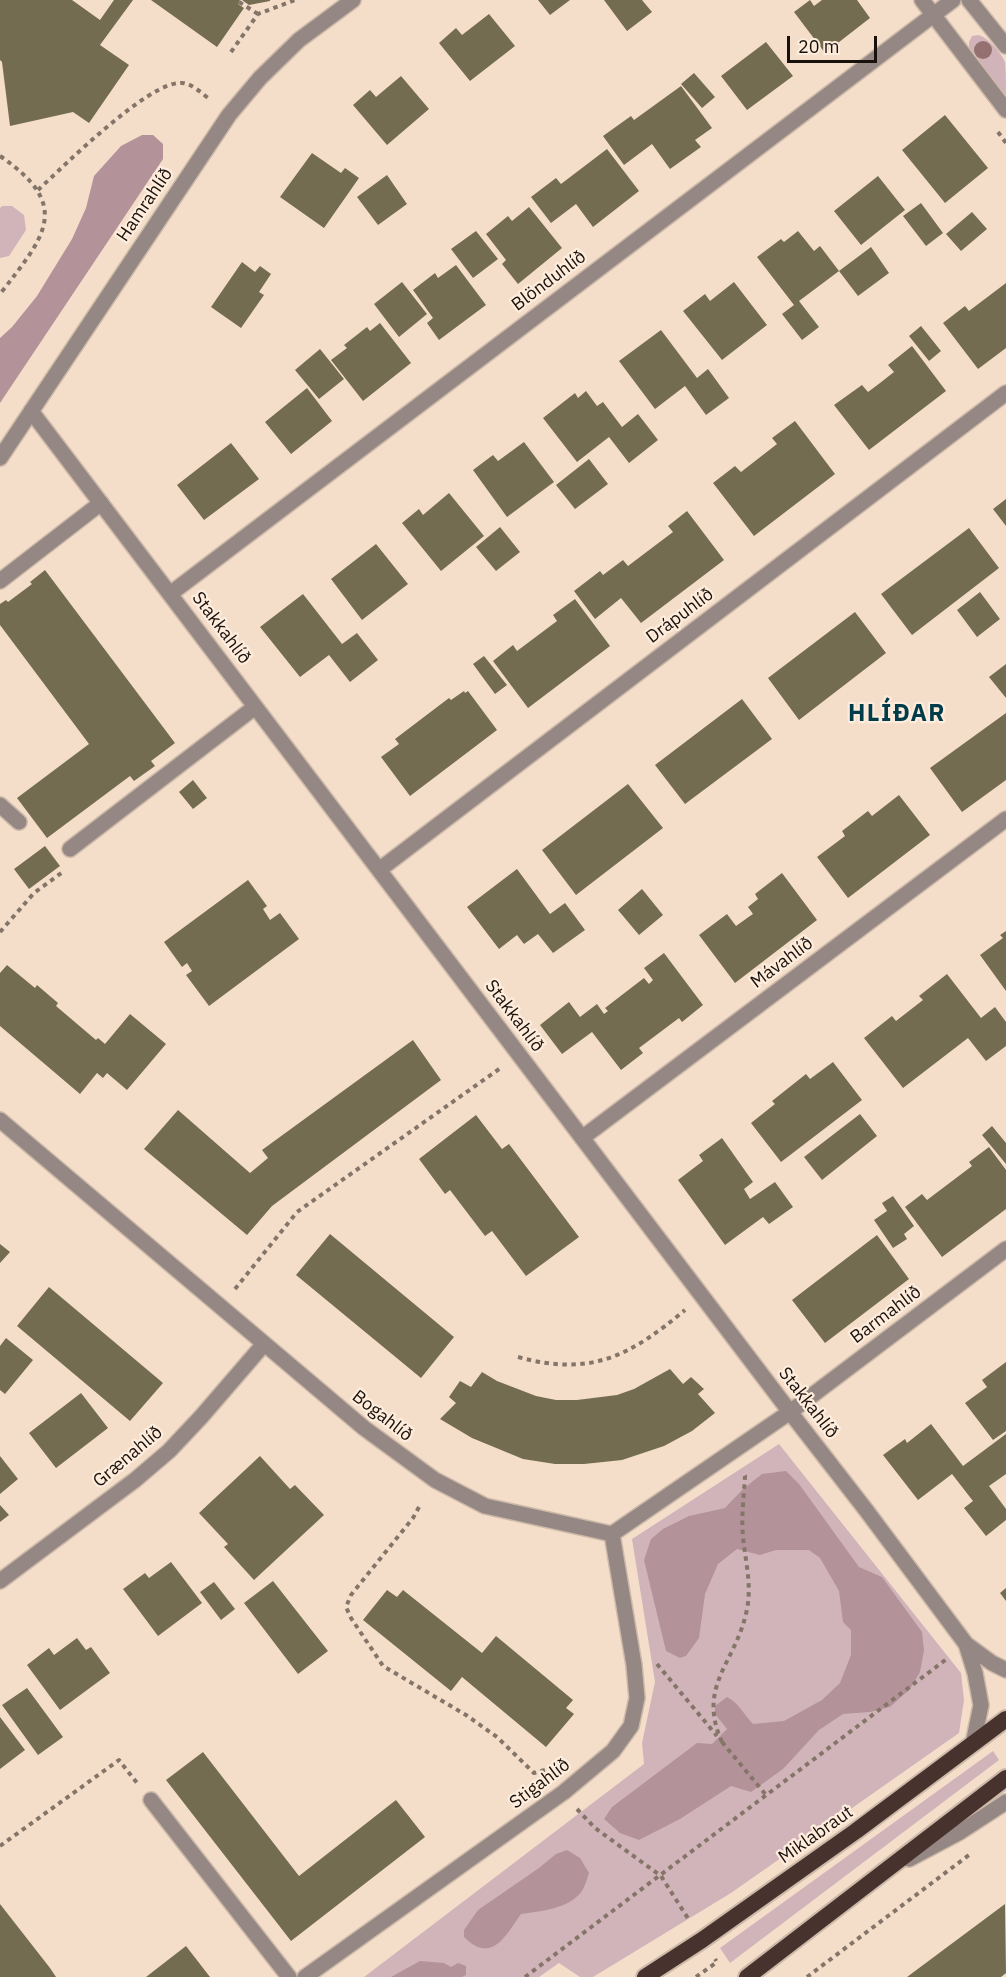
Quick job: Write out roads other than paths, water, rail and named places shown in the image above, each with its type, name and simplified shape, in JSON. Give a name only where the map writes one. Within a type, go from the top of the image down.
[{"type":"highway","name":"Miklabraut","points":[[645,1977],[702,1940],[856,1831],[1006,1719]]},
{"type":"highway","points":[[747,1977],[1006,1778]]},
{"type":"street","name":"Hamrahlíð","points":[[0,458],[229,115],[260,78],[299,40],[353,0]]},
{"type":"street","points":[[922,0],[1006,110]]},
{"type":"street","name":"Blönduhlíð","points":[[170,594],[953,0]]},
{"type":"street","points":[[969,0],[1006,46]]},
{"type":"street","name":"Drápuhlíð","points":[[379,870],[1006,393]]},
{"type":"street","name":"Stakkahlíð","points":[[31,411],[966,1644],[1006,1670]]},
{"type":"street","points":[[0,581],[101,503]]},
{"type":"street","points":[[70,849],[255,706]]},
{"type":"street","points":[[0,805],[19,822]]},
{"type":"street","name":"Mávahlíð","points":[[582,1138],[1006,819]]},
{"type":"street","name":"Bogahlíð","points":[[0,1120],[364,1428],[435,1480],[485,1506],[612,1534]]},
{"type":"street","name":"Barmahlíð","points":[[790,1412],[1006,1249]]},
{"type":"street","name":"Grænahlíð","points":[[0,1581],[135,1480],[169,1451],[264,1344]]},
{"type":"street","points":[[612,1534],[790,1412]]},
{"type":"street","name":"Stigahlíð","points":[[305,1977],[564,1792],[614,1751],[631,1726],[637,1698],[634,1665],[612,1534]]},
{"type":"street","name":"Stakkahlíð","points":[[966,1644],[975,1673],[981,1705],[973,1744]]},
{"type":"street","points":[[151,1800],[289,1977]]},
{"type":"street","points":[[882,1873],[960,1832],[1006,1802]]},
{"type":"district","name":"HLÍÐAR","points":[[897,714]]}]
